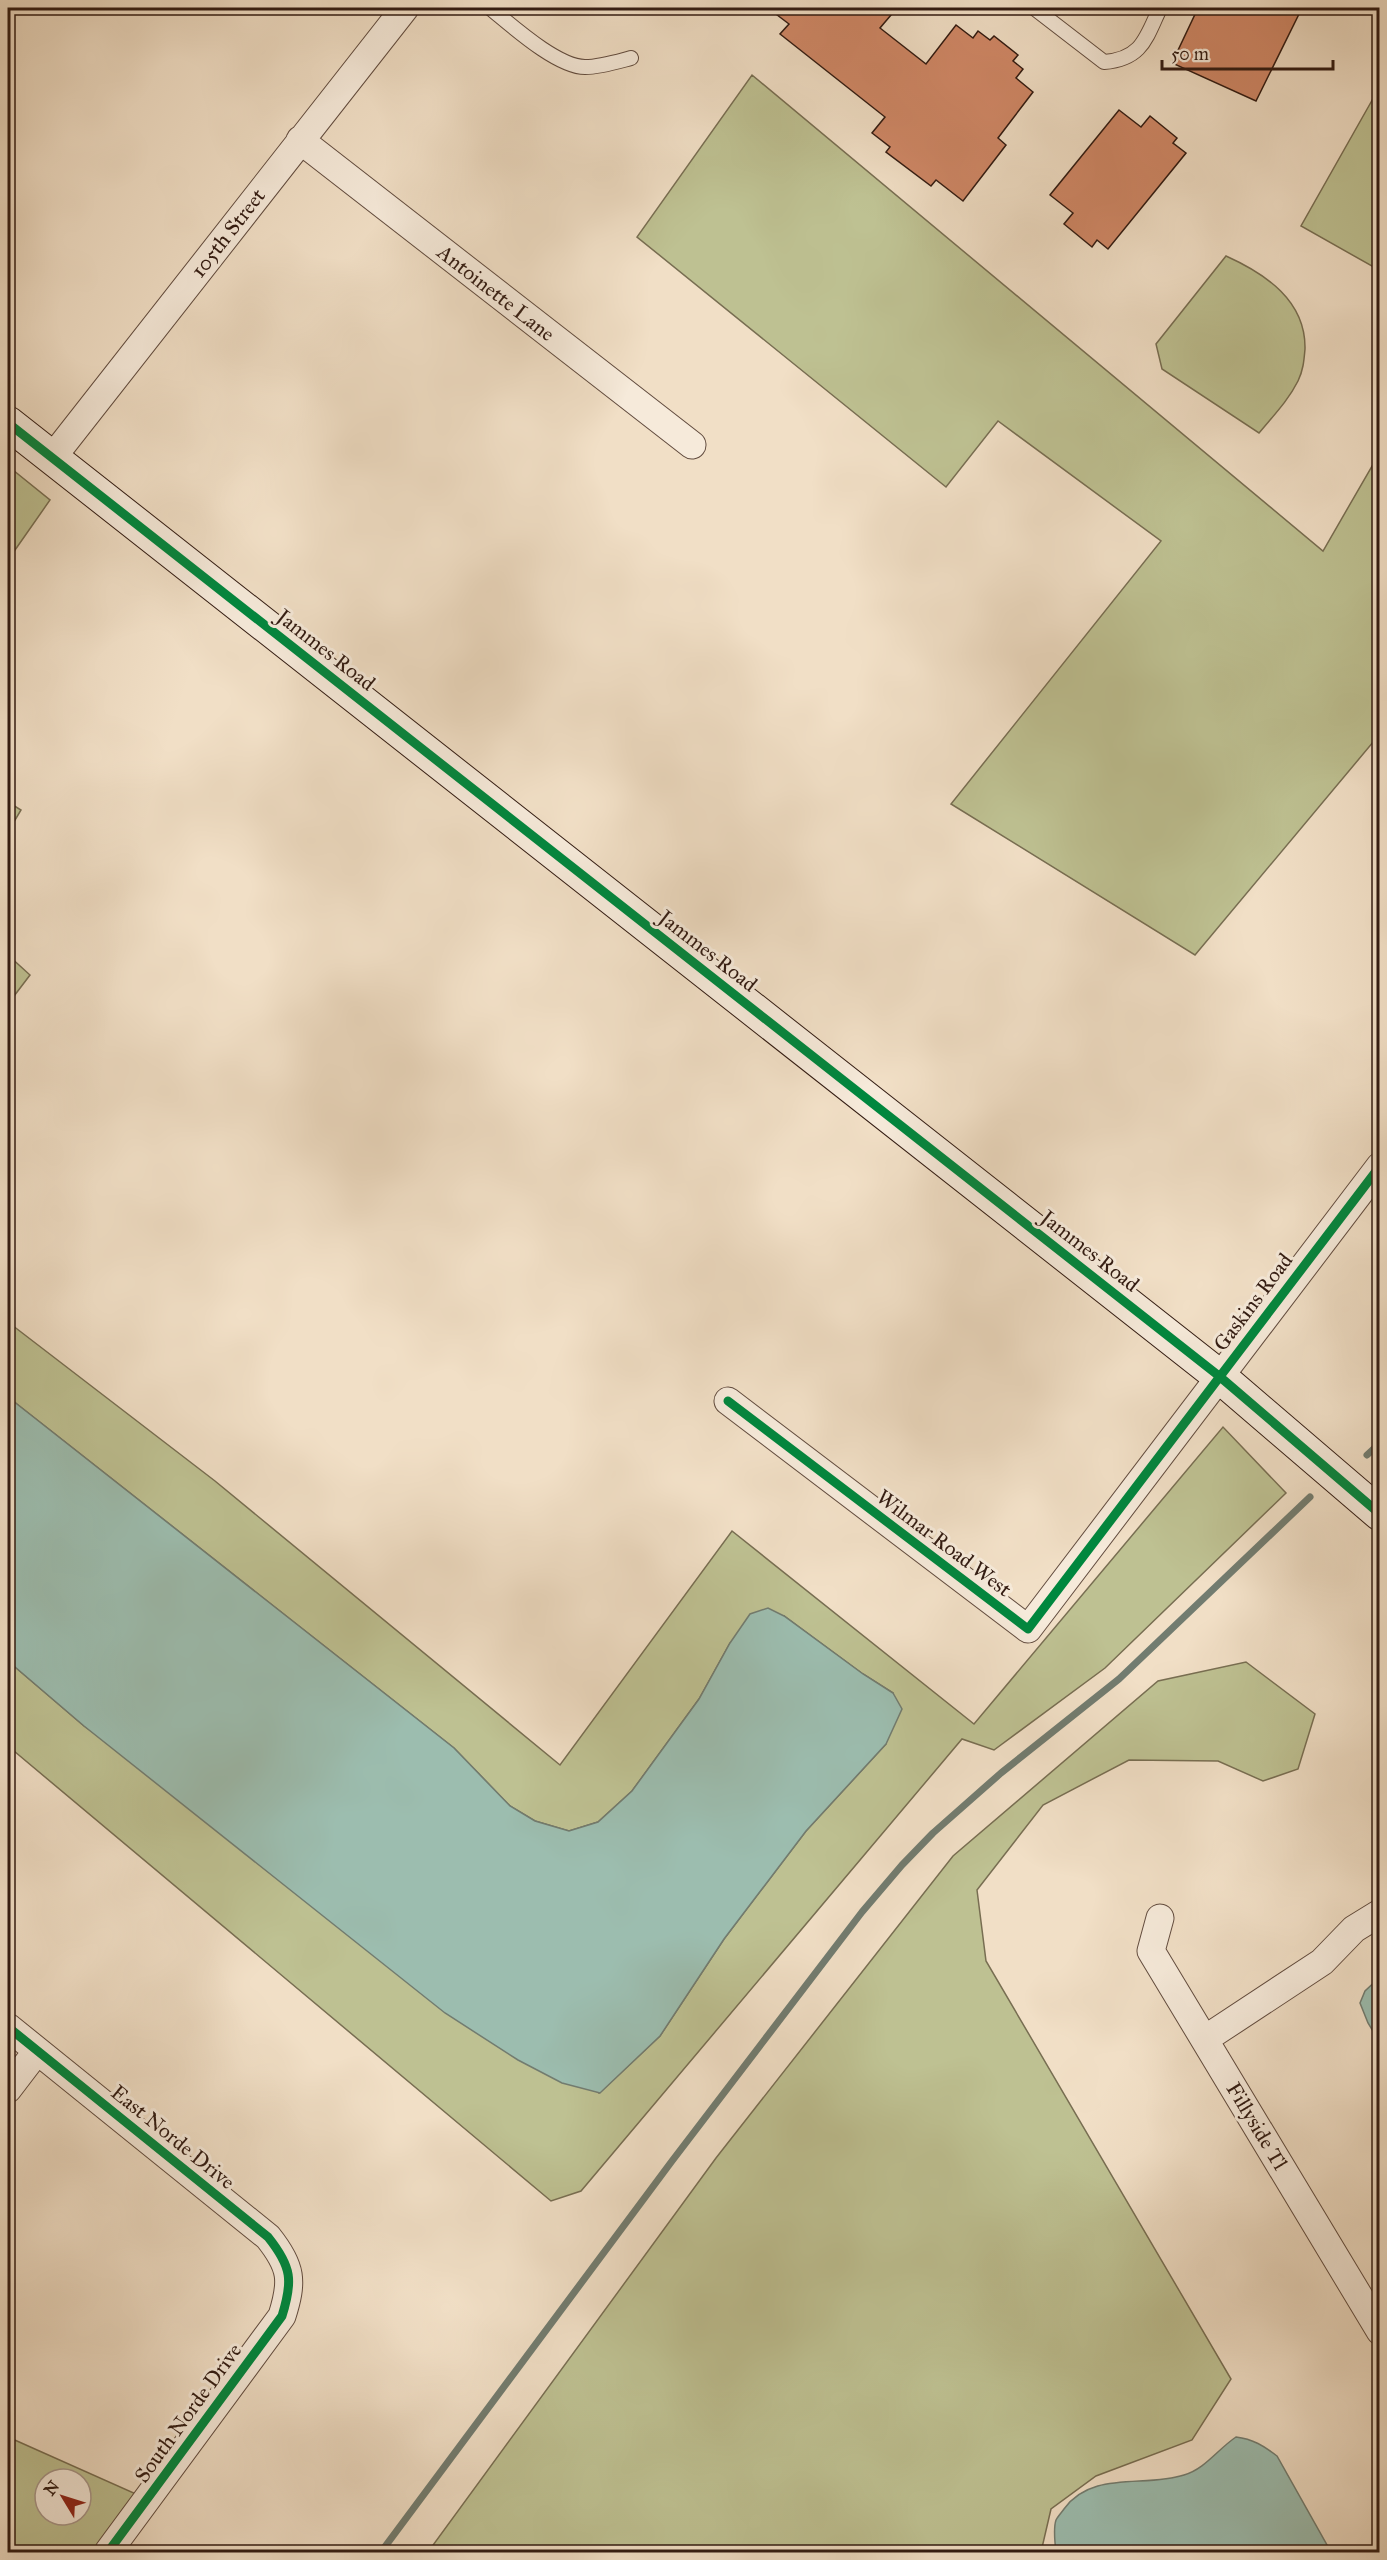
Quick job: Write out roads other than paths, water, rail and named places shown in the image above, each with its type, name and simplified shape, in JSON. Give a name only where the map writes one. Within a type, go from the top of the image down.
[{"type":"street","name":"105th Street","points":[[52,458],[405,8]]},
{"type":"street","name":"Antoinette Lane","points":[[300,140],[692,445]]},
{"type":"street","name":"Jammes Road","points":[[8,423],[1219,1376],[1380,1514]]},
{"type":"street","name":"Gaskins Road","points":[[1112,1518],[1380,1166]]},
{"type":"street","name":"Wilmar Road West","points":[[728,1401],[1028,1629],[1112,1518]]},
{"type":"street","points":[[1205,2039],[1322,1962],[1354,1929],[1380,1913]]},
{"type":"street","name":"Fillyside Tl","points":[[1160,1918],[1151,1951],[1380,2331]]},
{"type":"street","name":"East Norde Drive","points":[[8,2027],[268,2237],[282,2254],[289,2270],[290,2291]]},
{"type":"street","points":[[8,2089],[37,2051]]},
{"type":"street","name":"South Norde Drive","points":[[108,2553],[282,2316],[290,2291]]},
{"type":"lane","points":[[490,8],[556,57],[582,67],[631,58]]},
{"type":"lane","points":[[1034,8],[1104,62],[1121,61],[1137,53],[1160,8]]},
{"type":"waterway","points":[[1367,1455],[1380,1443]]},
{"type":"waterway","points":[[381,2552],[672,2161],[862,1912],[902,1865],[933,1833],[1001,1773],[1119,1679],[1310,1497]]}]
